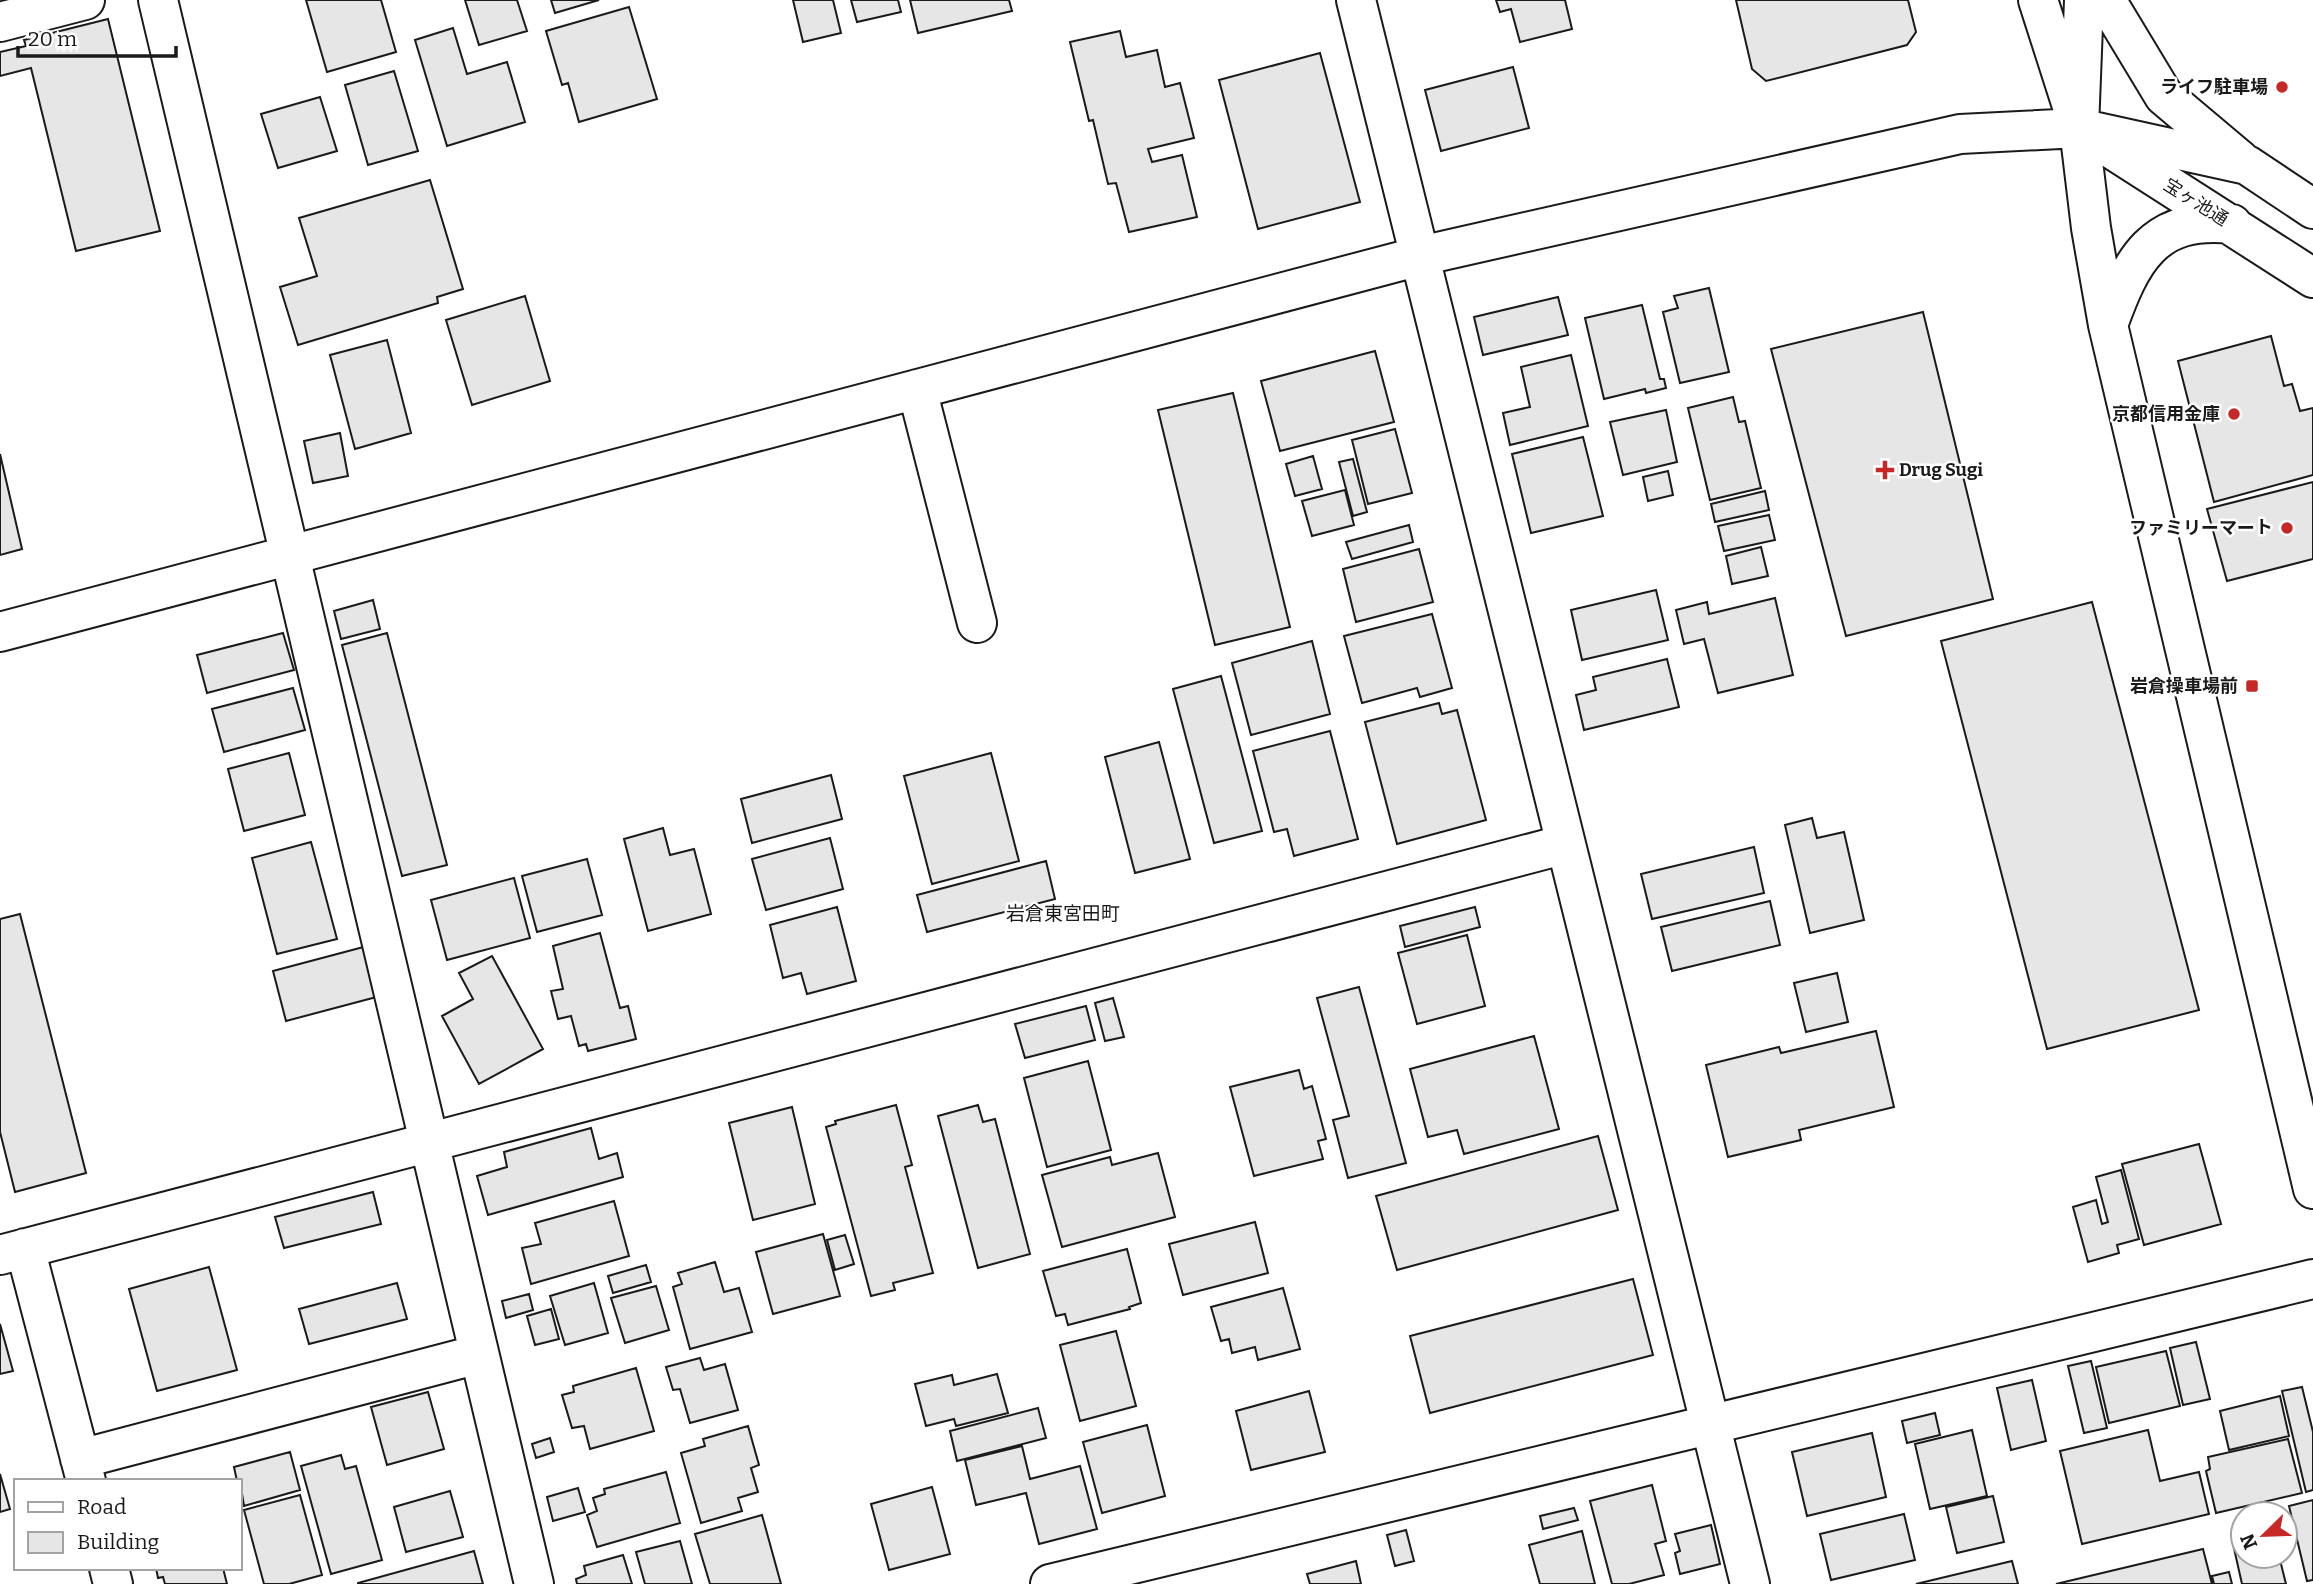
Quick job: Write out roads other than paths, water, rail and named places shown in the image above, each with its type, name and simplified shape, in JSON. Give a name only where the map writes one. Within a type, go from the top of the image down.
[{"type":"street","points":[[0,22],[85,0]]},
{"type":"street","points":[[158,0],[534,1584]]},
{"type":"street","points":[[1356,0],[1750,1584]]},
{"type":"street","points":[[2038,0],[2079,128]]},
{"type":"street","points":[[2084,0],[2079,128],[2091,228],[2108,325],[2313,1189]]},
{"type":"street","points":[[2106,0],[2164,96],[2247,165]]},
{"type":"street","points":[[0,632],[1420,256],[1960,134],[2079,128]]},
{"type":"street","name":"宝ヶ池通","points":[[2079,128],[2247,165],[2313,209]]},
{"type":"street","name":"宝ヶ池通","points":[[2079,128],[2313,278]]},
{"type":"street","points":[[2108,325],[2124,281],[2146,248],[2174,230],[2209,222],[2232,224]]},
{"type":"street","points":[[918,389],[977,624]]},
{"type":"street","points":[[480,1354],[83,1470],[13,1251],[1566,844]]},
{"type":"street","points":[[1050,1584],[1139,1574],[1710,1424],[2313,1279]]},
{"type":"place","name":"ライフ駐車場","points":[[2282,87]]},
{"type":"place","name":"京都信用金庫","points":[[2234,414]]},
{"type":"place","name":"Drug Sugi","points":[[1885,470]]},
{"type":"place","name":"ファミリーマート","points":[[2287,528]]},
{"type":"place","name":"岩倉操車場前","points":[[2252,686]]},
{"type":"district","name":"岩倉東宮田町","points":[[1063,913]]}]
